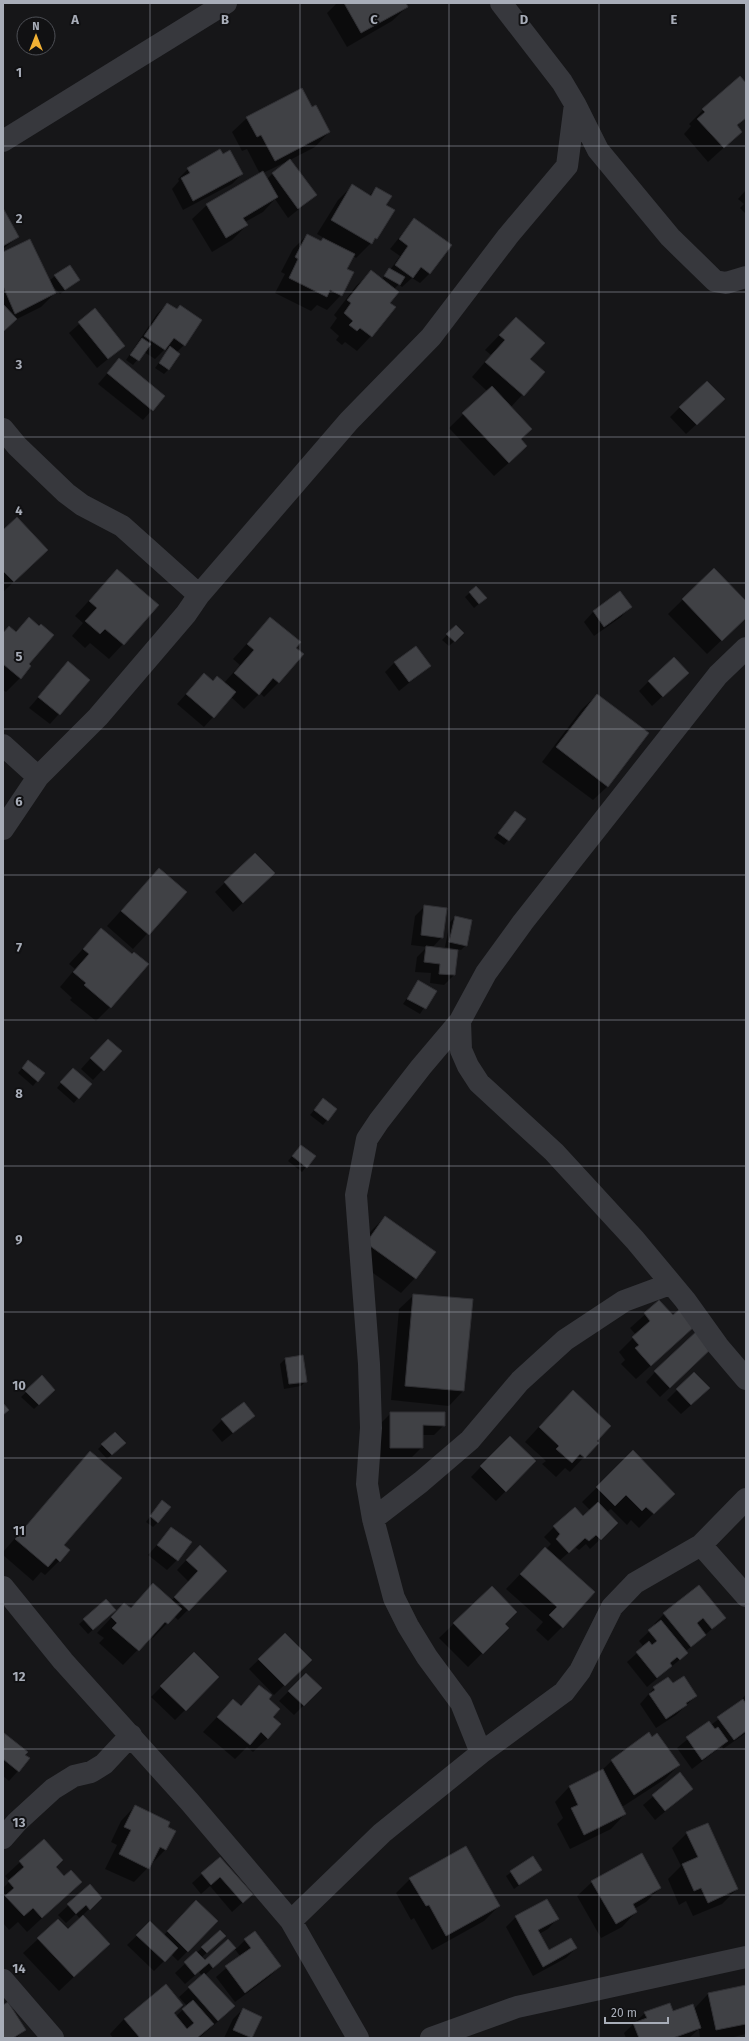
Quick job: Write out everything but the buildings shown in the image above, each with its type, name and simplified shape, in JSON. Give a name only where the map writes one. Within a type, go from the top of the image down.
[{"type":"street","points":[[3,141],[226,3]]},
{"type":"street","points":[[501,3],[562,82],[598,150],[670,237],[715,281],[726,283],[746,276]]},
{"type":"street","points":[[567,166],[575,104]]},
{"type":"street","points":[[3,829],[38,777],[98,717],[181,620],[199,595],[349,421],[431,337],[508,236],[567,166],[598,150]]},
{"type":"street","points":[[3,429],[17,446],[66,493],[82,505],[122,526],[199,595]]},
{"type":"street","points":[[481,1753],[461,1703],[427,1657],[408,1626],[394,1598],[373,1519],[367,1484],[371,1428],[369,1364],[356,1195],[367,1139],[379,1121],[421,1067],[460,1021],[486,973],[523,922],[718,675],[746,648]]},
{"type":"street","points":[[3,745],[38,777]]},
{"type":"street","points":[[460,1021],[461,1050],[468,1066],[479,1083],[554,1152],[635,1240],[670,1284],[685,1300],[718,1346],[746,1379]]},
{"type":"street","points":[[373,1519],[421,1482],[470,1440],[520,1381],[565,1340],[624,1301],[670,1284]]},
{"type":"street","points":[[291,1921],[382,1834],[481,1753],[564,1692],[580,1671],[612,1607],[635,1583],[701,1545],[746,1499]]},
{"type":"street","points":[[701,1545],[746,1596]]},
{"type":"street","points":[[3,1587],[62,1660],[130,1735],[291,1921],[358,2038]]},
{"type":"street","points":[[3,1838],[17,1822],[54,1789],[74,1776],[91,1772],[104,1764],[130,1735]]},
{"type":"street","points":[[431,2038],[517,2007],[746,1957]]},
{"type":"street","points":[[3,1980],[53,2038]]}]
